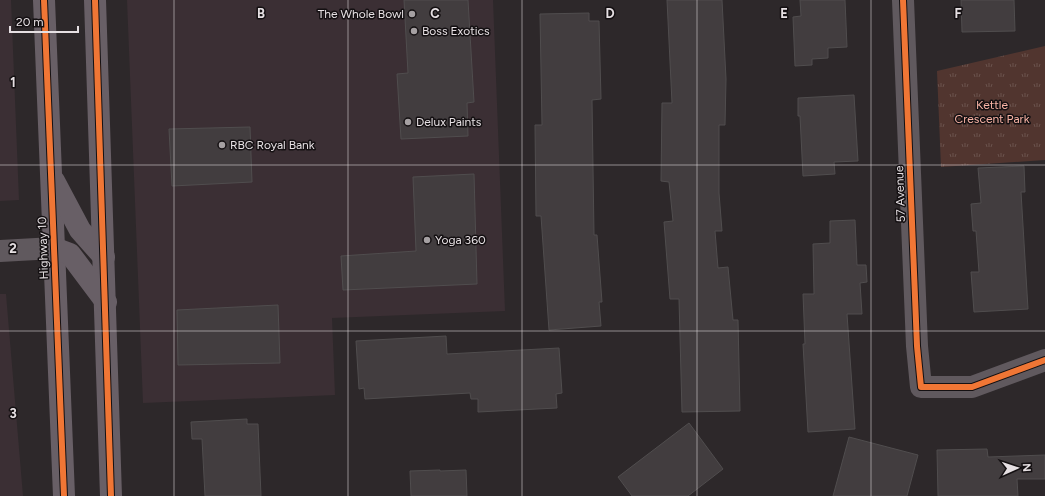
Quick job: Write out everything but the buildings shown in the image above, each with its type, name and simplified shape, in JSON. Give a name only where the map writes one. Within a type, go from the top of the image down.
[{"type":"highway","name":"Highway 10","points":[[44,0],[64,496]]},
{"type":"highway","points":[[95,0],[106,302],[111,496]]},
{"type":"highway","points":[[51,176],[80,230],[104,256]]},
{"type":"highway","points":[[54,248],[70,254],[106,302]]},
{"type":"street","name":"57 Avenue","points":[[903,0],[917,338],[921,386],[972,387],[1045,360]]},
{"type":"street","points":[[0,251],[54,248]]},
{"type":"shaded area","points":[[0,0],[11,0],[19,200],[0,201]]},
{"type":"shaded area","points":[[127,0],[493,0],[505,311],[332,318],[335,395],[143,403]]},
{"type":"shaded area","points":[[0,294],[6,294],[23,496],[0,496]]},
{"type":"green space","name":"Kettle Crescent Park","points":[[1045,46],[1045,160],[941,167],[937,71]]},
{"type":"cycle path","points":[[44,0],[64,496]]},
{"type":"cycle path","points":[[95,0],[111,496]]},
{"type":"cycle path","points":[[903,0],[917,346],[921,387],[972,387],[1045,360]]},
{"type":"place","name":"The Whole Bowl","points":[[412,14]]},
{"type":"place","name":"Boss Exotics","points":[[414,31]]},
{"type":"place","name":"Delux Paints","points":[[408,122]]},
{"type":"place","name":"RBC Royal Bank","points":[[222,145]]},
{"type":"place","name":"Yoga 360","points":[[427,240]]}]
